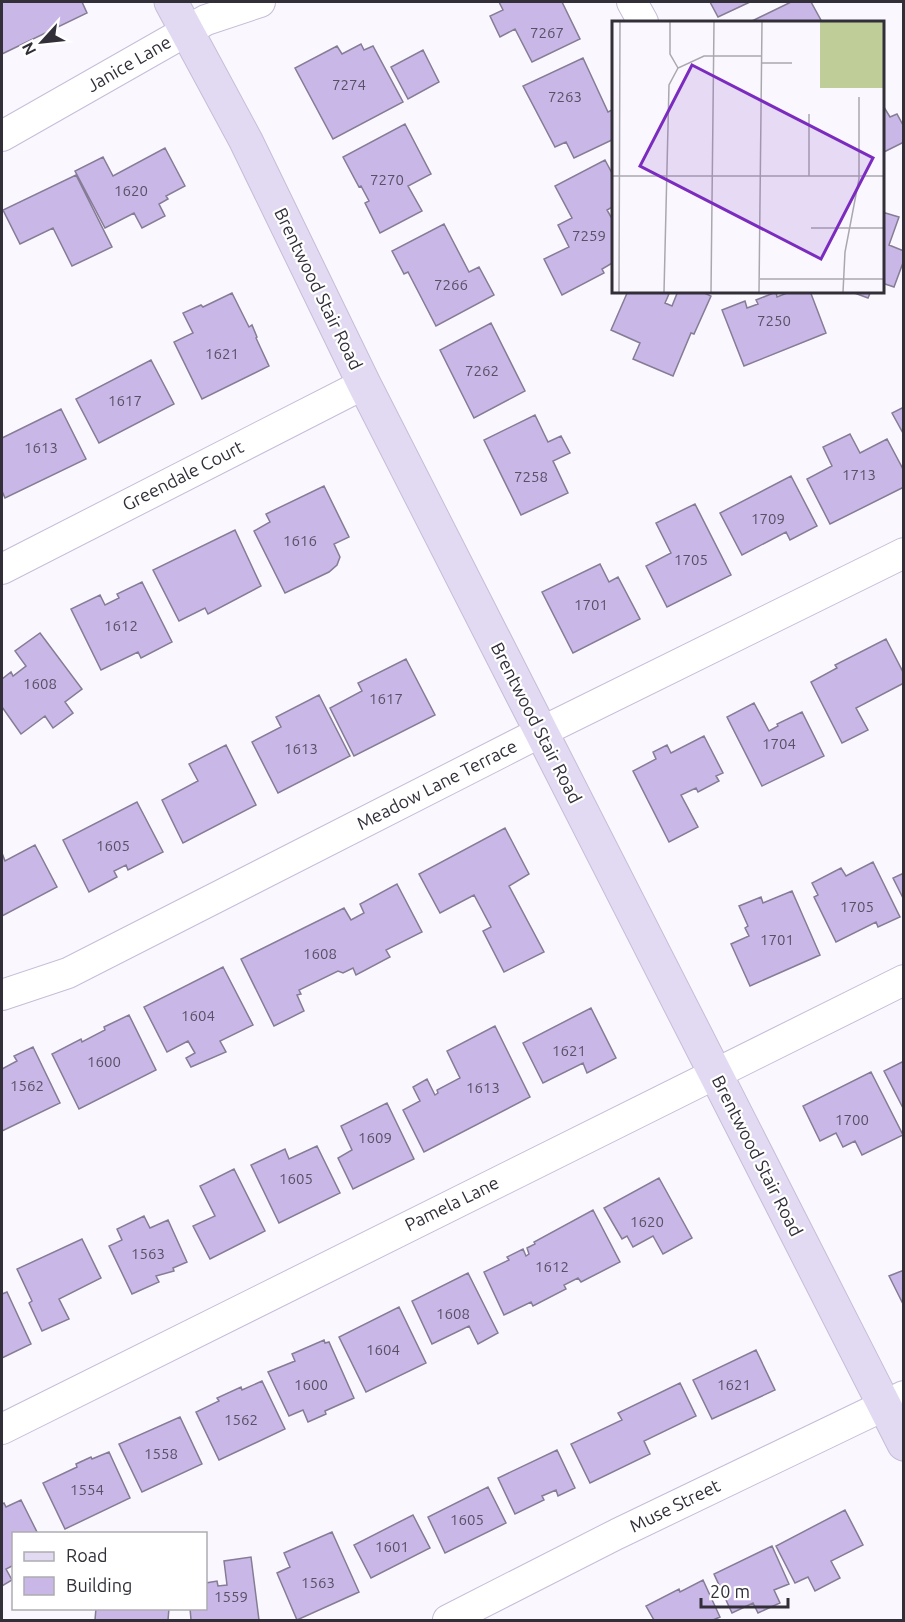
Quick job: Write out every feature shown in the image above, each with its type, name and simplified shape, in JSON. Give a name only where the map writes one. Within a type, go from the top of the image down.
[{"type":"main road","name":"Brentwood Stair Road","points":[[171,2],[246,141],[364,384],[715,1074],[894,1401],[903,1444]]},
{"type":"street","name":"Janice Lane","points":[[2,136],[206,21],[260,2]]},
{"type":"street","points":[[632,2],[642,21]]},
{"type":"street","name":"Greendale Court","points":[[2,569],[364,384]]},
{"type":"street","name":"Meadow Lane Terrace","points":[[2,995],[68,973],[541,732],[903,553]]},
{"type":"street","name":"Pamela Lane","points":[[2,1429],[903,980]]},
{"type":"street","name":"Muse Street","points":[[448,1620],[616,1534],[894,1401]]},
{"type":"building","points":[[2,2],[82,2],[87,13],[2,54]]},
{"type":"building","points":[[499,2],[562,2],[580,39],[532,62],[515,29],[500,37],[490,16],[503,10]]},
{"type":"building","points":[[710,2],[750,2],[718,17]]},
{"type":"building","points":[[791,2],[811,2],[821,21],[752,21]]},
{"type":"building","points":[[361,44],[364,50],[373,46],[403,102],[333,139],[295,68],[337,46],[342,54]]},
{"type":"building","points":[[423,50],[439,82],[408,99],[391,67]]},
{"type":"building","points":[[583,58],[608,112],[612,110],[612,140],[574,158],[566,142],[555,147],[523,86]]},
{"type":"building","points":[[884,107],[890,117],[897,114],[904,127],[904,142],[884,152]]},
{"type":"building","points":[[405,124],[431,174],[408,186],[422,211],[380,233],[365,203],[369,201],[343,157]]},
{"type":"building","points":[[165,148],[185,186],[166,196],[168,199],[159,204],[165,216],[142,228],[134,213],[105,228],[75,171],[103,157],[113,176]]},
{"type":"building","points":[[605,160],[612,173],[612,207],[607,210],[612,219],[612,263],[602,269],[604,273],[562,295],[544,259],[569,247],[558,225],[572,218],[555,186]]},
{"type":"building","points":[[76,175],[112,247],[72,266],[53,228],[20,244],[3,210]]},
{"type":"building","points":[[884,213],[899,217],[889,245],[904,251],[904,260],[894,287],[884,284]]},
{"type":"building","points":[[444,224],[469,272],[479,267],[494,295],[436,326],[408,272],[404,274],[392,251]]},
{"type":"building","points":[[628,292],[664,292],[669,294],[665,303],[672,306],[678,292],[702,292],[711,296],[694,334],[691,333],[673,376],[633,359],[640,343],[611,330]]},
{"type":"building","points":[[776,292],[777,297],[790,292],[810,292],[826,333],[744,366],[722,310],[745,301],[747,308],[758,304],[756,300]]},
{"type":"building","points":[[852,292],[871,292],[868,298]]},
{"type":"building","points":[[232,293],[249,327],[252,325],[269,366],[202,399],[174,342],[193,333],[183,313],[201,305],[203,307]]},
{"type":"building","points":[[491,323],[525,391],[474,418],[440,350]]},
{"type":"building","points":[[151,360],[174,404],[99,443],[76,399]]},
{"type":"building","points":[[904,407],[904,435],[892,413]]},
{"type":"building","points":[[61,409],[86,459],[5,498],[2,491],[2,438]]},
{"type":"building","points":[[535,415],[548,442],[561,436],[570,453],[553,461],[568,493],[521,515],[484,440]]},
{"type":"building","points":[[850,434],[860,453],[887,439],[904,471],[904,487],[830,524],[807,479],[832,466],[823,447]]},
{"type":"building","points":[[791,476],[817,526],[790,540],[786,532],[742,555],[720,513]]},
{"type":"building","points":[[324,486],[349,537],[334,544],[340,557],[337,565],[329,572],[285,593],[254,531],[270,522],[266,514]]},
{"type":"building","points":[[695,504],[731,575],[667,607],[646,566],[671,553],[656,523]]},
{"type":"building","points":[[235,530],[261,586],[208,614],[205,608],[179,621],[153,570]]},
{"type":"building","points":[[600,564],[609,582],[618,577],[640,619],[573,653],[542,592]]},
{"type":"building","points":[[142,582],[172,642],[141,658],[138,652],[101,670],[71,609],[100,595],[105,605],[119,598],[117,594]]},
{"type":"building","points":[[40,633],[82,689],[65,702],[73,713],[53,728],[45,716],[21,734],[2,707],[2,679],[11,672],[13,676],[26,666],[15,651]]},
{"type":"building","points":[[886,639],[904,674],[904,683],[856,708],[868,730],[842,743],[811,682],[837,668],[835,665]]},
{"type":"building","points":[[406,659],[435,715],[354,756],[330,708],[362,691],[358,683]]},
{"type":"building","points":[[319,695],[350,756],[278,793],[252,742],[281,727],[276,717]]},
{"type":"building","points":[[754,703],[769,731],[778,726],[777,724],[802,712],[824,756],[762,786],[727,717]]},
{"type":"building","points":[[704,736],[723,773],[716,776],[719,781],[698,792],[696,788],[681,795],[698,827],[669,842],[633,771],[656,759],[653,752],[667,745],[671,753]]},
{"type":"building","points":[[226,745],[256,805],[183,843],[162,800],[198,781],[189,764]]},
{"type":"building","points":[[137,802],[163,852],[128,870],[126,865],[114,871],[117,877],[89,892],[63,840]]},
{"type":"building","points":[[505,828],[529,874],[509,886],[544,952],[504,972],[483,931],[491,927],[474,895],[440,913],[419,874]]},
{"type":"building","points":[[35,845],[57,887],[2,916],[2,853],[5,861]]},
{"type":"building","points":[[873,862],[900,917],[878,927],[876,922],[836,942],[814,897],[818,895],[812,883],[841,868],[846,876]]},
{"type":"building","points":[[904,873],[904,900],[893,878]]},
{"type":"building","points":[[397,884],[422,932],[386,950],[390,957],[356,975],[353,968],[343,973],[338,971],[299,990],[301,994],[297,995],[304,1011],[274,1026],[241,959],[344,908],[351,920],[364,913],[360,904]]},
{"type":"building","points":[[792,891],[820,955],[750,986],[731,944],[749,936],[745,928],[748,926],[739,906],[761,897],[763,903]]},
{"type":"building","points":[[223,967],[253,1025],[220,1041],[226,1052],[191,1067],[186,1058],[195,1053],[188,1041],[167,1052],[144,1007]]},
{"type":"building","points":[[591,1008],[616,1058],[587,1073],[583,1063],[543,1083],[523,1043]]},
{"type":"building","points":[[129,1015],[156,1070],[79,1109],[52,1054],[81,1039],[82,1042],[105,1030],[104,1027]]},
{"type":"building","points":[[495,1026],[530,1097],[424,1152],[403,1110],[420,1101],[413,1087],[427,1079],[435,1095],[438,1093],[437,1090],[460,1078],[447,1051]]},
{"type":"building","points":[[33,1047],[60,1103],[2,1131],[2,1069],[17,1061],[14,1056]]},
{"type":"building","points":[[904,1061],[904,1110],[884,1071]]},
{"type":"building","points":[[871,1072],[903,1135],[862,1155],[855,1141],[843,1147],[836,1133],[820,1141],[803,1106]]},
{"type":"building","points":[[387,1103],[414,1159],[353,1189],[338,1158],[352,1150],[341,1126]]},
{"type":"building","points":[[317,1146],[340,1193],[279,1223],[251,1165],[285,1149],[289,1159]]},
{"type":"building","points":[[234,1169],[265,1231],[210,1259],[193,1226],[215,1216],[200,1186]]},
{"type":"building","points":[[659,1178],[692,1238],[663,1254],[653,1236],[633,1247],[627,1236],[622,1239],[604,1208]]},
{"type":"building","points":[[593,1210],[620,1262],[581,1282],[578,1278],[564,1285],[566,1289],[533,1306],[531,1302],[504,1315],[484,1272],[509,1260],[507,1257],[523,1249],[526,1256],[529,1254],[527,1248],[535,1244],[534,1242]]},
{"type":"building","points":[[144,1216],[150,1228],[168,1220],[187,1262],[173,1268],[174,1271],[156,1276],[159,1282],[132,1294],[109,1246],[122,1240],[117,1229]]},
{"type":"building","points":[[82,1239],[101,1278],[59,1299],[69,1319],[42,1331],[29,1303],[32,1301],[17,1269]]},
{"type":"building","points":[[904,1270],[904,1306],[889,1276]]},
{"type":"building","points":[[468,1273],[498,1333],[478,1344],[469,1326],[432,1344],[412,1301]]},
{"type":"building","points":[[7,1292],[31,1344],[2,1358],[2,1294]]},
{"type":"building","points":[[399,1307],[426,1363],[366,1392],[339,1337]]},
{"type":"building","points":[[324,1340],[325,1343],[329,1342],[354,1398],[325,1411],[326,1414],[308,1422],[303,1410],[289,1416],[268,1372],[295,1361],[292,1354]]},
{"type":"building","points":[[756,1350],[775,1390],[712,1419],[693,1380]]},
{"type":"building","points":[[262,1381],[285,1429],[219,1460],[196,1412],[219,1401],[217,1398],[241,1387],[242,1390]]},
{"type":"building","points":[[680,1383],[696,1416],[644,1441],[650,1454],[590,1483],[571,1444],[622,1420],[618,1413]]},
{"type":"building","points":[[180,1417],[202,1464],[142,1492],[119,1444]]},
{"type":"building","points":[[557,1450],[575,1488],[558,1496],[556,1490],[542,1496],[544,1500],[515,1514],[498,1478]]},
{"type":"building","points":[[109,1452],[130,1498],[65,1529],[43,1483],[77,1467],[76,1464]]},
{"type":"building","points":[[488,1487],[506,1523],[445,1553],[428,1517]]},
{"type":"building","points":[[21,1500],[37,1532],[12,1532],[12,1566],[6,1569],[12,1580],[2,1586],[2,1504],[4,1503],[6,1507]]},
{"type":"building","points":[[845,1510],[863,1545],[831,1561],[840,1578],[815,1591],[808,1577],[795,1583],[776,1546]]},
{"type":"building","points":[[413,1515],[430,1548],[371,1578],[354,1545]]},
{"type":"building","points":[[332,1532],[359,1592],[297,1620],[277,1573],[290,1567],[284,1553]]},
{"type":"building","points":[[772,1546],[789,1584],[774,1590],[780,1603],[758,1613],[753,1603],[732,1613],[714,1574]]},
{"type":"building","points":[[251,1557],[259,1620],[191,1620],[190,1610],[207,1610],[207,1583],[217,1581],[218,1586],[227,1585],[224,1561]]},
{"type":"building","points":[[703,1580],[720,1617],[713,1620],[654,1620],[646,1606]]},
{"type":"building","points":[[96,1610],[169,1610],[168,1620],[95,1620]]}]
